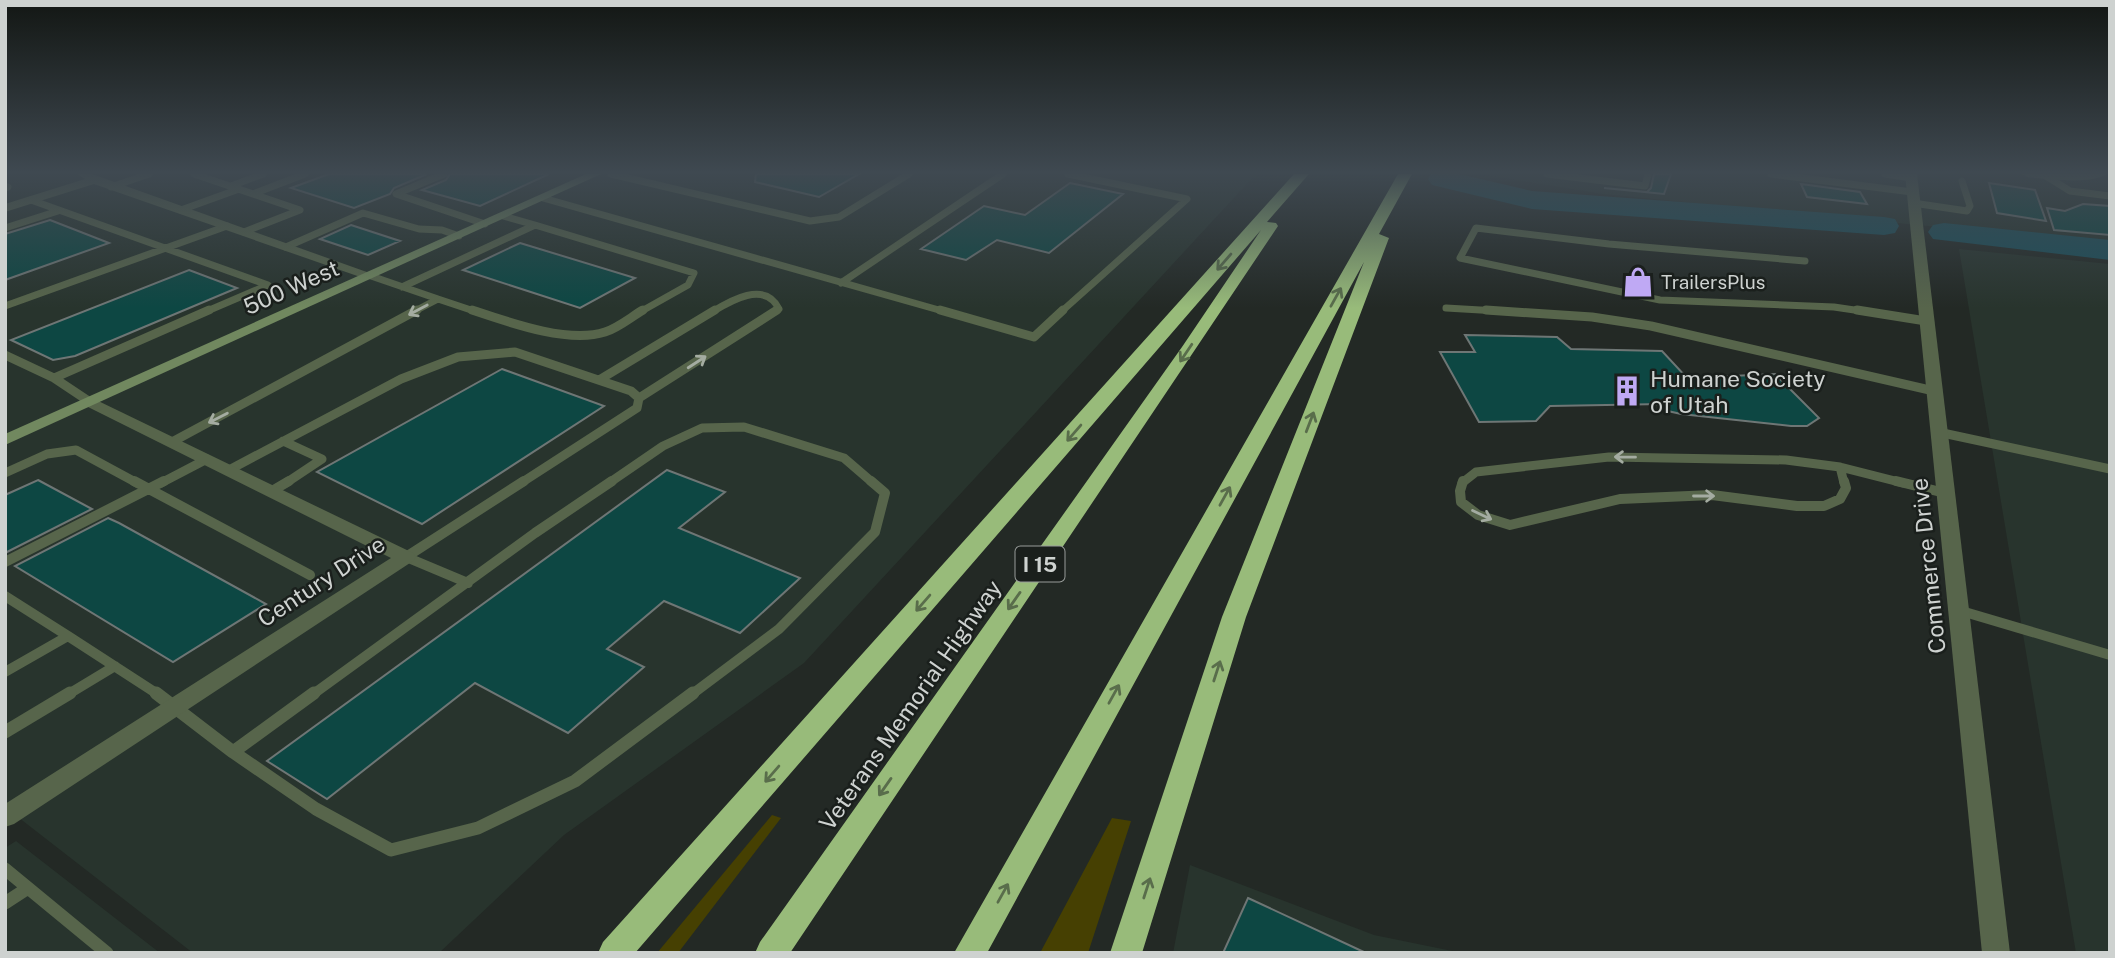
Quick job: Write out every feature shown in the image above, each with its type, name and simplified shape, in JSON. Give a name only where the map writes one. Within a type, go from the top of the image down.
[{"type":"highway","points":[[614,953],[1264,219]]},
{"type":"highway","name":"Veterans Memorial Highway","points":[[771,953],[1189,349],[1275,219]]},
{"type":"highway","points":[[970,953],[1381,219]]},
{"type":"highway","points":[[1126,953],[1234,617],[1389,219]]},
{"type":"main road","name":"500 West","points":[[5,440],[497,219]]},
{"type":"street","points":[[207,219],[371,276]]},
{"type":"street","name":"Commerce Drive","points":[[1914,219],[1996,953]]},
{"type":"street","name":"Century Drive","points":[[90,402],[406,557]]},
{"type":"street","name":"Century Drive","points":[[5,817],[406,557]]},
{"type":"lane","points":[[5,228],[35,219]]},
{"type":"lane","points":[[54,378],[268,285],[81,219]]},
{"type":"lane","points":[[244,232],[278,219]]},
{"type":"lane","points":[[286,247],[350,219]]},
{"type":"lane","points":[[383,219],[459,236]]},
{"type":"lane","points":[[469,219],[485,224]]},
{"type":"lane","points":[[371,276],[529,326],[572,333],[605,332],[688,285],[694,277],[694,273],[513,219]]},
{"type":"lane","points":[[616,219],[1034,337],[1166,219]]},
{"type":"lane","points":[[801,219],[810,221],[827,219]]},
{"type":"lane","points":[[841,283],[937,219]]},
{"type":"lane","points":[[402,287],[535,225]]},
{"type":"lane","points":[[5,306],[228,226]]},
{"type":"lane","points":[[1805,261],[1609,244],[1476,228],[1460,258],[1660,300],[1834,307],[1926,321]]},
{"type":"lane","points":[[406,557],[637,408],[639,398],[779,309],[778,305],[773,300],[758,295],[739,296],[599,380]]},
{"type":"lane","points":[[172,442],[438,299]]},
{"type":"lane","points":[[1446,308],[1591,317],[1651,326],[1934,391]]},
{"type":"lane","points":[[229,470],[401,379],[458,357],[515,352],[631,391],[639,398]]},
{"type":"lane","points":[[5,355],[54,378],[90,402]]},
{"type":"lane","points":[[5,596],[176,706],[233,752],[316,809],[391,850],[478,828],[575,781],[779,629],[876,532],[885,493],[844,458],[744,427],[702,428],[663,446],[534,533],[233,752]]},
{"type":"lane","points":[[1938,432],[2110,469]]},
{"type":"lane","points":[[272,491],[322,461],[322,458],[283,441]]},
{"type":"lane","points":[[5,473],[47,454],[76,450],[310,575]]},
{"type":"lane","points":[[1839,467],[1846,488],[1840,499],[1824,506],[1797,506],[1712,495],[1620,499],[1510,526],[1478,515],[1461,502],[1459,487],[1462,480],[1476,472],[1609,457],[1786,460],[1839,467],[1945,493]]},
{"type":"lane","points":[[5,562],[207,459]]},
{"type":"lane","points":[[406,557],[468,583]]},
{"type":"lane","points":[[1958,610],[2110,655]]},
{"type":"lane","points":[[5,673],[68,636]]},
{"type":"lane","points":[[5,732],[115,666]]},
{"type":"lane","points":[[5,869],[107,953]]},
{"type":"lane","points":[[5,903],[27,888]]},
{"type":"shaded area","points":[[5,219],[1215,219],[804,663],[564,835],[439,953],[193,953],[5,807]]},
{"type":"shaded area","points":[[1854,219],[2110,219],[2110,244]]},
{"type":"shaded area","points":[[1959,249],[2110,264],[2110,953],[2076,953]]},
{"type":"shaded area","points":[[772,815],[781,818],[678,953],[657,953]]},
{"type":"shaded area","points":[[1112,818],[1131,821],[1088,953],[1040,953]]},
{"type":"shaded area","points":[[16,841],[160,953],[5,953],[5,848]]},
{"type":"shaded area","points":[[1190,865],[1374,935],[1462,953],[1173,953]]},
{"type":"building","points":[[965,219],[1092,219],[1049,253],[997,240],[966,260],[921,249]]},
{"type":"building","points":[[2050,219],[2110,219],[2110,235],[2054,230]]},
{"type":"building","points":[[50,220],[109,243],[5,280],[5,234]]},
{"type":"building","points":[[351,225],[400,241],[368,255],[320,239]]},
{"type":"building","points":[[520,243],[635,278],[580,308],[463,270]]},
{"type":"building","points":[[189,270],[237,288],[75,356],[53,360],[11,340]]},
{"type":"building","name":"Humane Society of Utah","points":[[1465,335],[1557,337],[1571,349],[1662,351],[1687,378],[1775,374],[1819,418],[1807,426],[1791,426],[1681,414],[1668,411],[1662,404],[1550,406],[1536,421],[1479,422],[1440,352],[1475,352]]},
{"type":"building","points":[[502,369],[604,406],[422,524],[317,472]]},
{"type":"building","points":[[667,470],[725,492],[679,528],[800,578],[740,633],[664,601],[607,649],[644,667],[568,733],[475,683],[327,799],[267,761]]},
{"type":"building","points":[[38,480],[92,509],[5,553],[5,495]]},
{"type":"building","points":[[108,518],[266,604],[173,662],[15,566]]},
{"type":"building","points":[[1248,898],[1366,953],[1223,953]]},
{"type":"waterway","points":[[1785,219],[1884,226]]},
{"type":"waterway","points":[[1944,232],[2110,250]]},
{"type":"place","name":"TrailersPlus","points":[[1638,282]]},
{"type":"place","name":"Humane Society of Utah","points":[[1627,391]]}]
